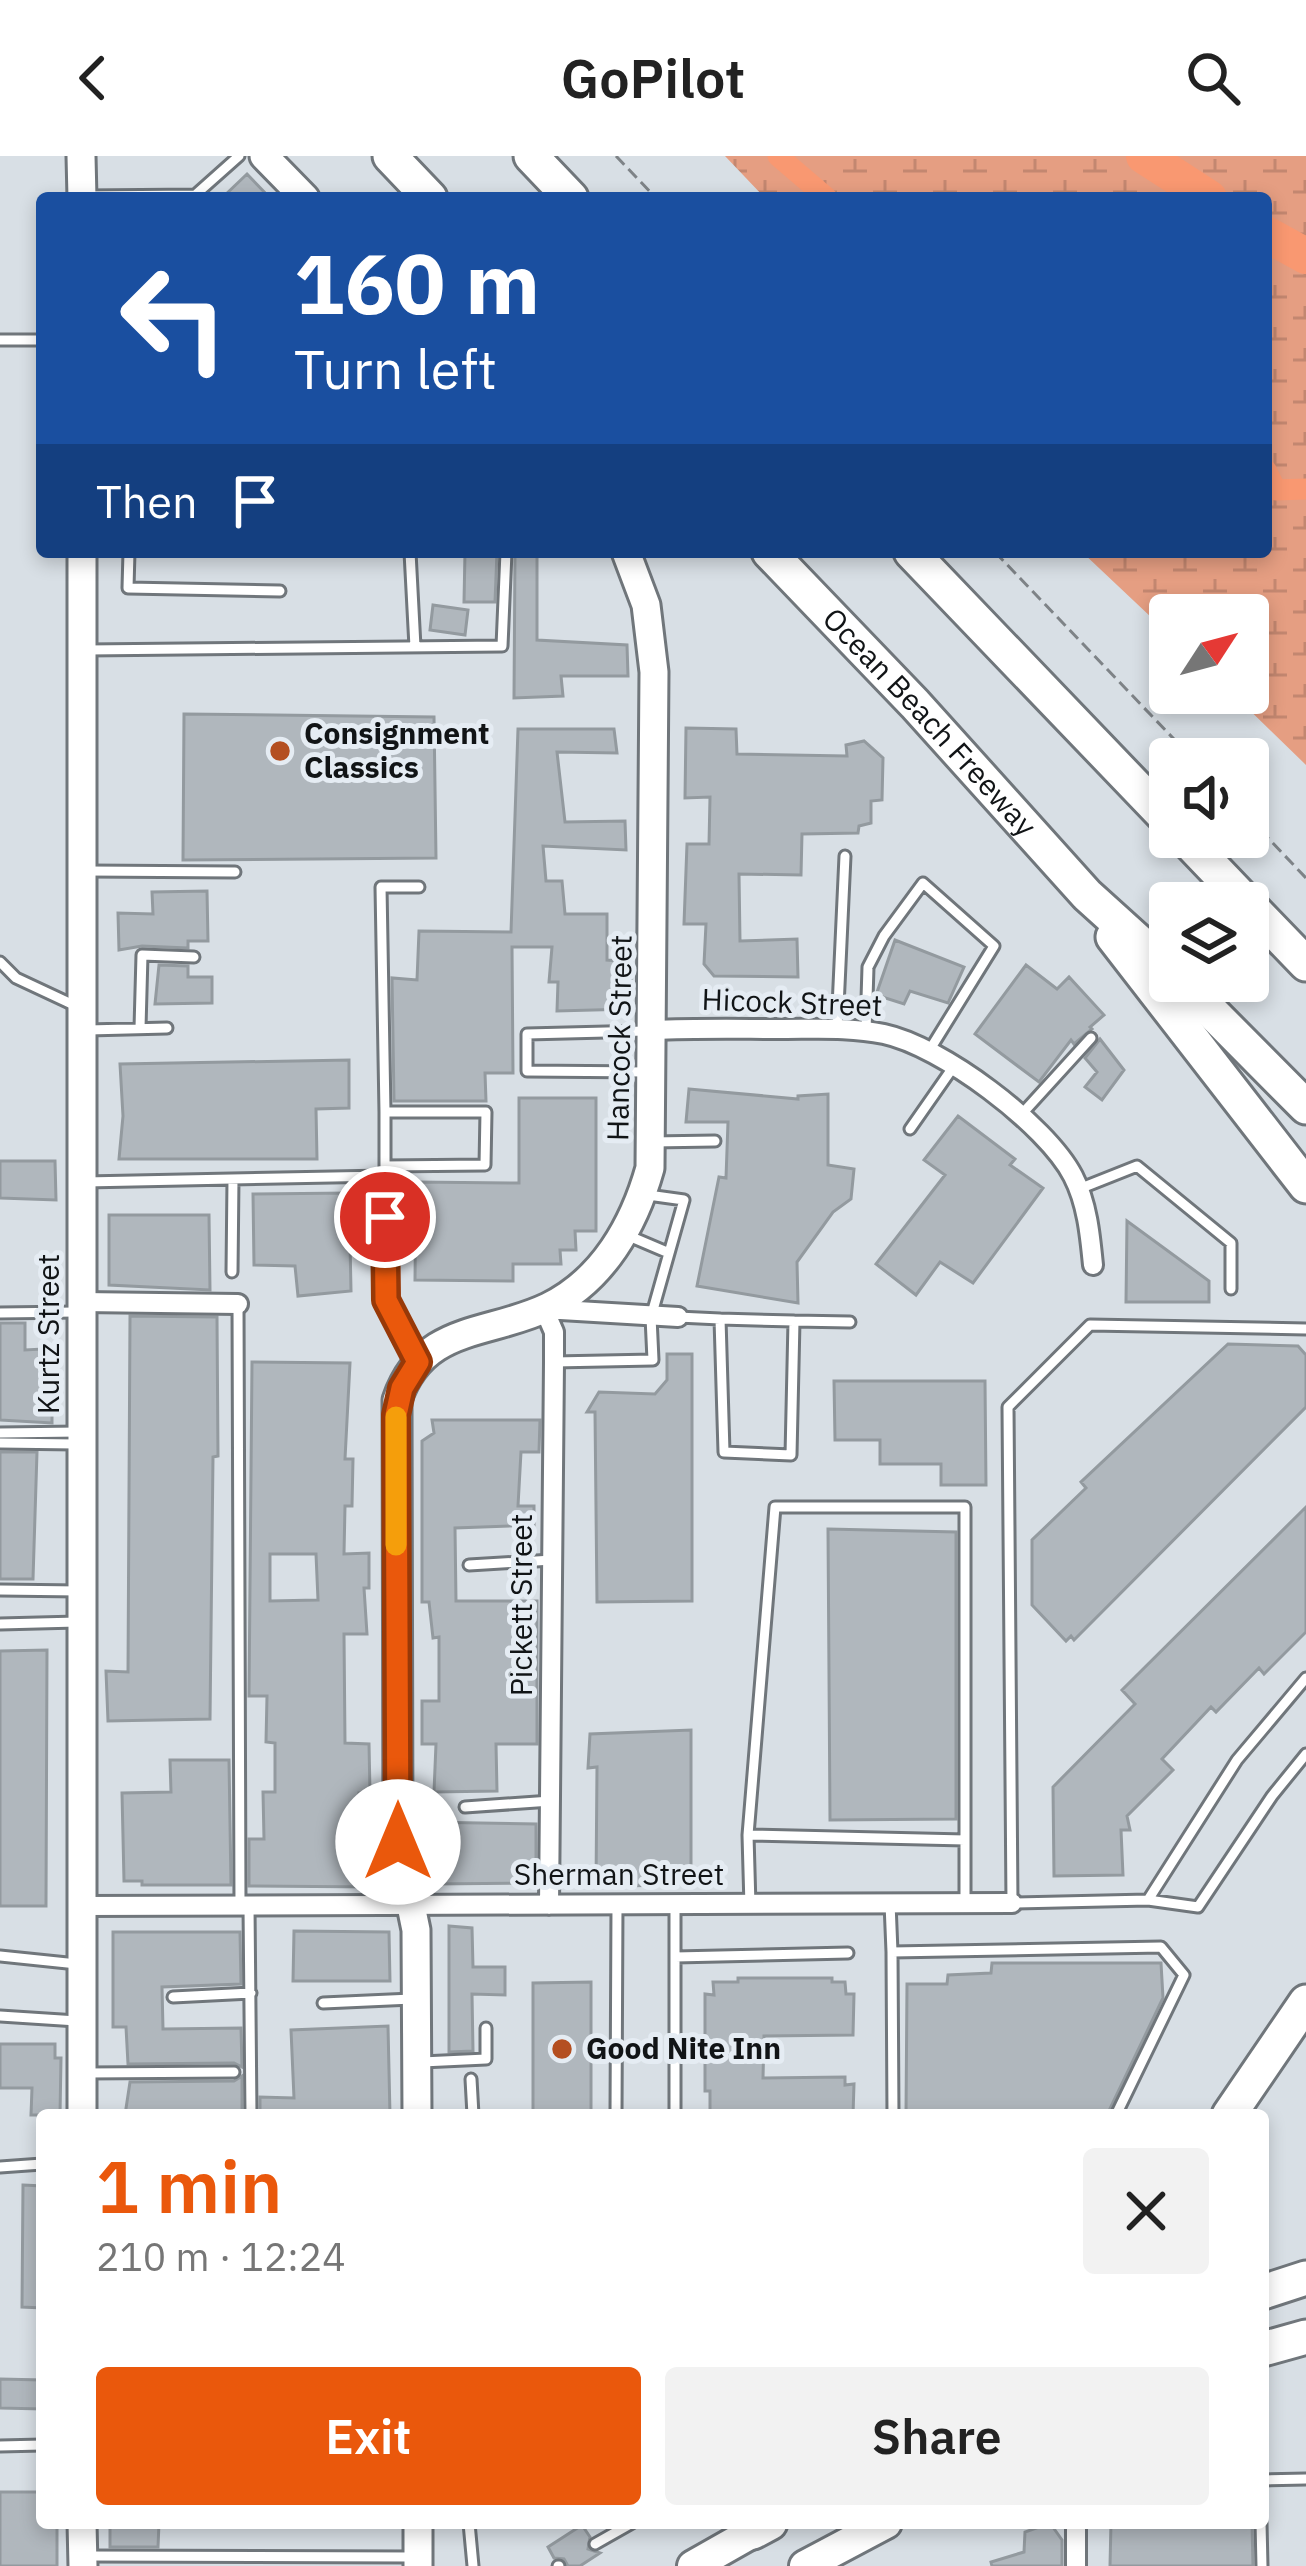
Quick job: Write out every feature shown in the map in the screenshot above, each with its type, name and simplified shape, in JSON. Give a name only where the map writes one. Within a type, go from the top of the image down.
[{"type":"highway","points":[[390,156],[424,192]]},
{"type":"highway","points":[[531,156],[565,192]]},
{"type":"highway","name":"Ocean Beach Freeway","points":[[775,558],[915,704],[1087,895]]},
{"type":"highway","points":[[917,558],[1149,800]]},
{"type":"highway","points":[[1204,858],[1228,882]]},
{"type":"highway","points":[[1087,895],[1149,951]]},
{"type":"highway","points":[[1087,895],[1156,995],[1306,1186]]},
{"type":"highway","points":[[1269,925],[1306,964]]},
{"type":"highway","points":[[1201,1002],[1306,1107]]},
{"type":"highway","points":[[1233,2109],[1306,2002]]},
{"type":"highway","points":[[1269,2290],[1306,2278]]},
{"type":"highway","points":[[1269,2350],[1306,2337]]},
{"type":"highway","points":[[1269,2352],[1306,2350]]},
{"type":"main road","points":[[693,2566],[753,2529]]},
{"type":"main road","points":[[805,2566],[875,2529]]},
{"type":"street","points":[[81,156],[82,192]]},
{"type":"street","points":[[264,156],[299,192]]},
{"type":"street","name":"Kurtz Street","points":[[82,558],[82,2109]]},
{"type":"street","name":"Hancock Street","points":[[418,1362],[454,1336],[544,1309],[578,1286],[625,1233],[643,1194],[652,1142],[654,1030],[652,639],[628,558]]},
{"type":"street","name":"Hicock Street","points":[[654,1030],[866,1031],[929,1051],[1020,1116],[1053,1147],[1079,1189],[1093,1265]]},
{"type":"street","points":[[82,1307],[238,1304]]},
{"type":"street","points":[[544,1309],[679,1318]]},
{"type":"street","name":"Pickett Street","points":[[544,1309],[554,1331],[549,1905]]},
{"type":"street","points":[[417,2109],[416,1930],[398,1842],[396,1415],[402,1388],[418,1362]]},
{"type":"street","name":"Sherman Street","points":[[82,1906],[1012,1904]]},
{"type":"street","points":[[82,2529],[83,2561]]},
{"type":"street","points":[[418,2529],[418,2561]]},
{"type":"street","points":[[1076,2529],[1076,2566]]},
{"type":"lane","points":[[198,192],[239,156]]},
{"type":"lane","points":[[0,340],[36,340]]},
{"type":"lane","points":[[129,558],[128,588],[280,591]]},
{"type":"lane","points":[[410,558],[416,647]]},
{"type":"lane","points":[[82,650],[502,646],[506,558]]},
{"type":"lane","points":[[837,1029],[845,856]]},
{"type":"lane","points":[[82,871],[235,872]]},
{"type":"lane","points":[[866,1031],[868,967],[923,883],[994,946],[929,1051]]},
{"type":"lane","points":[[418,1362],[386,1300],[381,887],[419,886]]},
{"type":"lane","points":[[140,1028],[142,955],[194,957]]},
{"type":"lane","points":[[0,962],[16,978],[82,1020],[167,1028]]},
{"type":"lane","points":[[653,1072],[526,1071],[527,1034],[654,1030]]},
{"type":"lane","points":[[1020,1116],[1090,1037]]},
{"type":"lane","points":[[910,1130],[954,1066]]},
{"type":"lane","points":[[82,1182],[485,1165],[486,1112],[385,1112]]},
{"type":"lane","points":[[652,1142],[716,1141]]},
{"type":"lane","points":[[1079,1189],[1137,1166],[1231,1243],[1232,1289]]},
{"type":"lane","points":[[232,1272],[233,1179]]},
{"type":"lane","points":[[554,1362],[653,1360],[651,1317],[684,1200],[643,1194]]},
{"type":"lane","points":[[625,1233],[669,1253]]},
{"type":"lane","points":[[238,1304],[251,2109]]},
{"type":"lane","points":[[0,1313],[82,1307]]},
{"type":"lane","points":[[679,1318],[850,1322]]},
{"type":"lane","points":[[720,1319],[724,1452],[791,1455],[794,1321]]},
{"type":"lane","points":[[1306,1329],[1090,1325],[1008,1406],[1012,1904],[1148,1900],[1198,1907],[1306,1754]]},
{"type":"lane","points":[[0,1433],[82,1438]]},
{"type":"lane","points":[[0,1443],[82,1438]]},
{"type":"lane","points":[[750,1906],[748,1835],[775,1507],[965,1507],[965,1904]]},
{"type":"lane","points":[[470,1565],[552,1560]]},
{"type":"lane","points":[[0,1590],[82,1591]]},
{"type":"lane","points":[[0,1624],[82,1622]]},
{"type":"lane","points":[[1148,1900],[1237,1760],[1306,1678]]},
{"type":"lane","points":[[465,1807],[551,1801]]},
{"type":"lane","points":[[748,1835],[965,1840]]},
{"type":"lane","points":[[890,1903],[893,2109]]},
{"type":"lane","points":[[616,2109],[617,1905]]},
{"type":"lane","points":[[675,1906],[675,2109]]},
{"type":"lane","points":[[892,1952],[1161,1947],[1184,1975],[1119,2109]]},
{"type":"lane","points":[[675,1957],[848,1953]]},
{"type":"lane","points":[[0,1956],[82,1964]]},
{"type":"lane","points":[[173,1997],[251,1993]]},
{"type":"lane","points":[[323,2002],[417,1999]]},
{"type":"lane","points":[[0,2016],[82,2021]]},
{"type":"lane","points":[[416,2062],[485,2059],[486,2028]]},
{"type":"lane","points":[[82,2073],[234,2072]]},
{"type":"lane","points":[[471,2079],[473,2109]]},
{"type":"lane","points":[[0,2167],[36,2164]]},
{"type":"lane","points":[[0,2446],[36,2445]]},
{"type":"lane","points":[[1269,2480],[1306,2479]]},
{"type":"lane","points":[[470,2529],[473,2566]]},
{"type":"lane","points":[[595,2544],[621,2529]]},
{"type":"lane","points":[[1261,2529],[1262,2566]]},
{"type":"lane","points":[[83,2561],[418,2561]]},
{"type":"path","points":[[616,156],[650,192]]},
{"type":"path","points":[[1001,558],[1172,738]]},
{"type":"path","points":[[1269,839],[1306,878]]},
{"type":"green space","points":[[725,156],[1306,156],[1306,765],[1254,714],[1269,714],[1269,594],[1149,594],[1149,615],[1088,558],[1272,558],[1272,192],[759,192]]},
{"type":"building","points":[[247,174],[264,192],[228,192]]},
{"type":"building","points":[[465,558],[497,558],[495,602],[464,602]]},
{"type":"building","points":[[515,558],[537,558],[537,640],[627,645],[628,676],[561,676],[563,696],[514,698]]},
{"type":"building","points":[[433,605],[468,610],[465,635],[430,630]]},
{"type":"building","points":[[184,714],[434,717],[436,858],[183,860]]},
{"type":"building","points":[[686,728],[736,729],[737,754],[847,756],[846,745],[864,741],[883,758],[882,800],[871,801],[871,823],[859,826],[858,833],[802,834],[801,875],[739,874],[740,941],[797,939],[798,977],[714,976],[704,964],[706,924],[684,924],[687,844],[709,844],[710,797],[685,798]]},
{"type":"building","points":[[518,729],[614,729],[617,753],[557,752],[565,822],[625,821],[626,850],[543,846],[546,881],[562,881],[565,914],[607,914],[607,960],[620,961],[620,980],[631,980],[630,1009],[557,1011],[558,982],[549,982],[552,947],[512,947],[513,1073],[485,1073],[486,1101],[394,1101],[392,978],[417,980],[419,931],[511,932]]},
{"type":"building","points":[[207,891],[208,941],[188,941],[188,948],[119,950],[118,913],[153,914],[152,892]]},
{"type":"building","points":[[895,940],[964,967],[948,1003],[910,991],[904,1004],[876,995]]},
{"type":"building","points":[[159,965],[188,966],[188,977],[212,977],[212,1003],[155,1004]]},
{"type":"building","points":[[1026,965],[1057,989],[1069,977],[1104,1015],[1074,1044],[1071,1040],[1039,1082],[975,1034]]},
{"type":"building","points":[[1100,1039],[1124,1070],[1102,1100],[1085,1087],[1097,1072],[1085,1058]]},
{"type":"building","points":[[349,1060],[349,1108],[316,1109],[317,1159],[119,1159],[120,1064]]},
{"type":"building","points":[[689,1089],[798,1099],[828,1094],[828,1165],[854,1169],[851,1199],[833,1212],[797,1262],[798,1303],[697,1286],[719,1177],[726,1178],[728,1122],[686,1122]]},
{"type":"building","points":[[519,1098],[596,1098],[596,1231],[575,1231],[576,1250],[560,1250],[561,1264],[513,1264],[513,1281],[415,1280],[416,1182],[519,1183]]},
{"type":"building","points":[[958,1116],[1015,1159],[1010,1165],[1043,1188],[973,1283],[940,1262],[916,1295],[876,1264],[945,1175],[924,1160]]},
{"type":"building","points":[[0,1161],[55,1161],[56,1200],[0,1198]]},
{"type":"building","points":[[349,1193],[351,1291],[298,1296],[295,1266],[254,1265],[253,1194]]},
{"type":"building","points":[[109,1215],[209,1215],[210,1290],[109,1285]]},
{"type":"building","points":[[1127,1221],[1209,1281],[1209,1302],[1126,1302]]},
{"type":"building","points":[[130,1316],[217,1317],[210,1719],[108,1721],[106,1671],[128,1672]]},
{"type":"building","points":[[0,1323],[25,1323],[25,1350],[42,1349],[42,1383],[52,1383],[52,1423],[0,1420]]},
{"type":"building","points":[[1228,1344],[1298,1346],[1306,1355],[1306,1407],[1074,1640],[1071,1636],[1066,1641],[1032,1605],[1032,1540],[1086,1488],[1081,1482]]},
{"type":"building","points":[[667,1354],[692,1354],[692,1601],[597,1602],[595,1412],[587,1412],[599,1392],[655,1394],[667,1380]]},
{"type":"building","points":[[252,1362],[350,1363],[345,1459],[353,1459],[352,1506],[345,1506],[344,1554],[369,1553],[369,1588],[364,1588],[367,1634],[344,1634],[345,1743],[369,1744],[370,1793],[359,1793],[359,1821],[370,1821],[371,1839],[376,1839],[374,1887],[249,1886],[249,1839],[264,1839],[263,1792],[275,1792],[275,1743],[266,1742],[267,1696],[249,1696]],"holes":[[[270,1554],[316,1554],[318,1600],[270,1601]]]},
{"type":"building","points":[[834,1381],[985,1381],[986,1485],[941,1485],[941,1464],[880,1464],[880,1440],[835,1440]]},
{"type":"building","points":[[432,1420],[540,1420],[539,1452],[521,1452],[518,1506],[534,1506],[534,1525],[455,1528],[456,1601],[537,1601],[537,1744],[496,1744],[497,1791],[434,1792],[436,1744],[422,1744],[422,1701],[439,1701],[439,1637],[433,1638],[429,1602],[422,1602],[422,1441],[434,1433]]},
{"type":"building","points":[[0,1452],[37,1452],[33,1579],[0,1579]]},
{"type":"building","points":[[1306,1507],[1306,1632],[1264,1674],[1259,1668],[1216,1712],[1211,1707],[1162,1759],[1173,1770],[1127,1816],[1130,1830],[1121,1830],[1123,1875],[1054,1876],[1053,1787],[1135,1704],[1122,1690]]},
{"type":"building","points":[[828,1529],[956,1532],[956,1819],[830,1820]]},
{"type":"building","points":[[47,1650],[46,1906],[0,1906],[0,1651]]},
{"type":"building","points":[[691,1730],[691,1884],[596,1887],[597,1767],[588,1768],[590,1734]]},
{"type":"building","points":[[170,1760],[229,1760],[231,1885],[124,1881],[122,1793],[171,1792]]},
{"type":"building","points":[[421,1822],[536,1824],[536,1883],[433,1884],[420,1844]]},
{"type":"building","points":[[449,1926],[472,1928],[473,1967],[505,1967],[505,1995],[472,1994],[473,2051],[449,2052]]},
{"type":"building","points":[[294,1931],[389,1932],[390,1981],[293,1981]]},
{"type":"building","points":[[113,1932],[240,1932],[241,1984],[162,1987],[163,2029],[241,2028],[242,2067],[234,2063],[128,2064],[126,2027],[113,2027]]},
{"type":"building","points":[[992,1963],[1161,1963],[1163,1998],[1110,2109],[906,2109],[907,1984],[947,1984],[948,1975],[991,1973]]},
{"type":"building","points":[[738,1978],[845,1982],[846,1994],[854,1994],[853,2035],[764,2036],[763,2078],[845,2077],[845,2085],[854,2084],[853,2109],[710,2109],[710,2091],[705,2091],[705,1994],[714,1995],[713,1982],[738,1982]]},
{"type":"building","name":"Good Nite Inn","points":[[591,1982],[591,2109],[533,2109],[533,1983]]},
{"type":"building","points":[[388,2026],[390,2109],[260,2109],[260,2097],[294,2098],[291,2030]]},
{"type":"building","points":[[0,2044],[55,2044],[55,2058],[61,2058],[60,2109],[36,2109],[36,2115],[31,2115],[32,2088],[0,2088]]},
{"type":"building","points":[[242,2076],[242,2109],[126,2109],[130,2082],[234,2081]]},
{"type":"building","points":[[23,2185],[36,2186],[36,2308],[22,2307]]},
{"type":"building","points":[[0,2379],[36,2380],[36,2409],[0,2408]]},
{"type":"building","points":[[0,2492],[36,2492],[36,2529],[57,2529],[57,2566],[0,2566]]},
{"type":"building","points":[[110,2529],[159,2529],[158,2547],[110,2547]]},
{"type":"building","points":[[576,2529],[585,2529],[590,2537],[588,2549],[600,2553],[580,2566],[568,2566],[564,2559],[554,2558],[548,2547]]},
{"type":"building","points":[[1054,2529],[1062,2540],[1062,2566],[992,2566],[991,2562],[1024,2552],[1025,2532]]},
{"type":"building","points":[[1111,2529],[1252,2529],[1253,2566],[1110,2566]]},
{"type":"waterway","points":[[778,156],[820,192]]},
{"type":"waterway","points":[[1144,156],[1200,192]]},
{"type":"waterway","points":[[1272,237],[1306,256]]},
{"type":"waterway","points":[[1272,482],[1276,490],[1306,489]]},
{"type":"slow traffic","points":[[396,1417],[396,1545]]},
{"type":"place","name":"Consignment Classics","points":[[280,751]]},
{"type":"place","name":"Good Nite Inn","points":[[562,2049]]},
{"type":"route","points":[[385,1217],[386,1300],[418,1362],[402,1388],[396,1415],[398,1842]]}]
